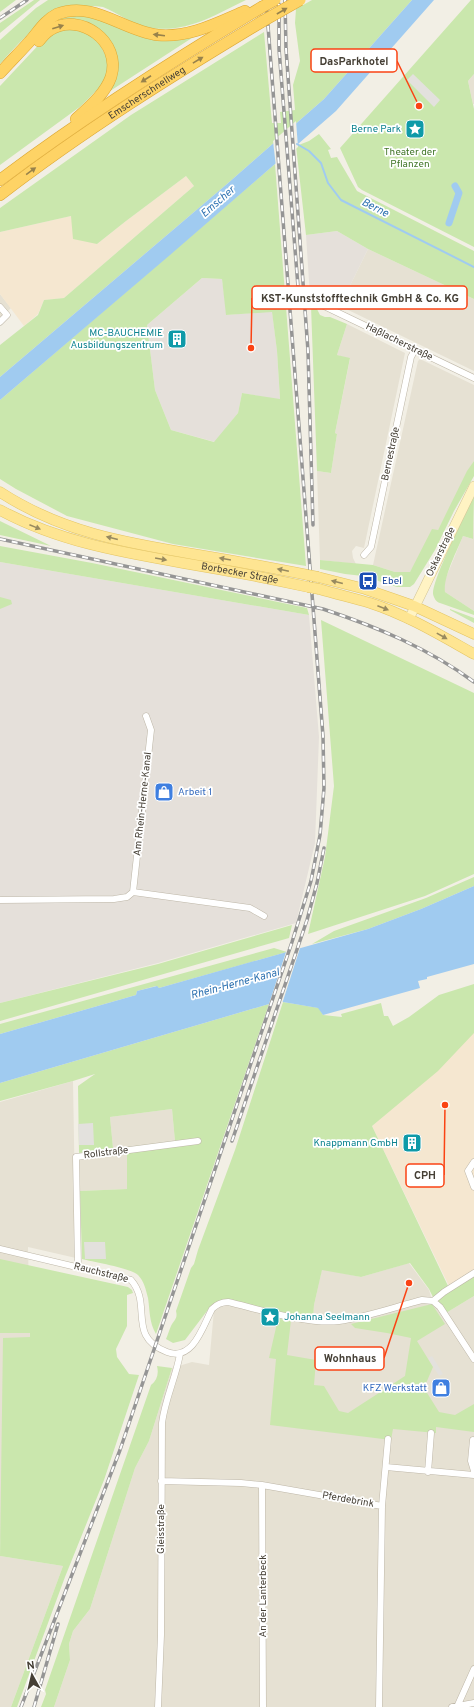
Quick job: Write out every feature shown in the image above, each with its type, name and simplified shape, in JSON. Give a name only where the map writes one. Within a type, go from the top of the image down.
[{"type":"highway","points":[[0,73],[46,21],[71,9],[84,8],[100,12],[146,32],[157,35],[179,35],[204,29],[264,3],[275,0]]},
{"type":"highway","name":"Emscherschnellweg","points":[[0,195],[71,143],[139,97],[300,0]]},
{"type":"highway","points":[[0,180],[60,135],[264,3]]},
{"type":"highway","points":[[0,82],[51,29],[71,25],[80,26],[96,33],[106,44],[112,56],[111,76],[107,86],[99,96],[60,135]]},
{"type":"main road","name":"Borbecker Straße","points":[[0,492],[24,508],[70,527],[154,547],[259,565],[365,589],[414,606],[474,634]]},
{"type":"main road","name":"Borbecker Straße","points":[[0,510],[52,534],[106,549],[308,587],[369,603],[409,619],[474,654]]},
{"type":"street","name":"Haßlacherstraße","points":[[324,306],[474,378]]},
{"type":"street","points":[[0,307],[7,315],[0,322]]},
{"type":"street","name":"Bernestraße","points":[[364,555],[371,548],[411,358],[415,350]]},
{"type":"street","name":"Oskarstraße","points":[[409,619],[414,606],[474,486]]},
{"type":"street","name":"Am Rhein-Herne-Kanal","points":[[133,892],[150,738],[150,724],[146,716]]},
{"type":"street","points":[[0,900],[114,900],[127,897],[133,892],[250,908],[264,916]]},
{"type":"street","name":"Rollstraße","points":[[78,1268],[76,1156],[198,1141]]},
{"type":"street","points":[[474,1162],[468,1171],[474,1187]]},
{"type":"street","name":"Rauchstraße","points":[[0,1249],[131,1280],[139,1293],[143,1331],[149,1342],[166,1352],[180,1354]]},
{"type":"street","points":[[433,1301],[474,1272]]},
{"type":"street","points":[[180,1354],[188,1350],[195,1343],[212,1309],[217,1304],[222,1302],[228,1302],[309,1320],[329,1322],[349,1319],[422,1300],[433,1301],[440,1307],[474,1359]]},
{"type":"street","name":"Gleisstraße","points":[[158,1707],[161,1636],[161,1481],[163,1412],[178,1367],[180,1354]]},
{"type":"street","points":[[428,1472],[431,1433]]},
{"type":"street","points":[[382,1506],[388,1439]]},
{"type":"street","points":[[474,1440],[472,1461],[474,1471]]},
{"type":"street","points":[[386,1467],[474,1475]]},
{"type":"street","name":"Pferdebrink","points":[[161,1481],[262,1485],[382,1506],[379,1707]]},
{"type":"street","name":"An der Lanterbeck","points":[[262,1485],[263,1707]]},
{"type":"street","points":[[455,1707],[474,1669]]},
{"type":"street","points":[[455,1707],[474,1703]]},
{"type":"shaded area","points":[[413,74],[440,100],[434,107],[407,80]]},
{"type":"shaded area","points":[[474,74],[474,104],[473,104],[468,81]]},
{"type":"shaded area","points":[[186,176],[194,186],[64,298],[44,300],[38,314],[24,326],[0,294],[0,232],[71,216],[97,244]]},
{"type":"shaded area","points":[[337,231],[368,249],[340,306],[330,295],[310,296],[306,235]]},
{"type":"shaded area","points":[[368,249],[474,299],[474,371],[340,306]]},
{"type":"shaded area","points":[[202,278],[222,279],[227,315],[272,311],[277,351],[280,400],[242,393],[238,413],[215,442],[171,430],[155,390],[147,325]]},
{"type":"shaded area","points":[[0,294],[11,308],[0,319]]},
{"type":"shaded area","points":[[347,324],[405,353],[364,548],[356,546],[352,551],[356,564],[320,560],[317,471],[331,473],[337,434],[335,433],[350,359],[337,355]]},
{"type":"shaded area","points":[[420,359],[474,385],[474,461],[438,530],[410,572],[395,572],[373,565],[418,361]]},
{"type":"shaded area","points":[[474,516],[474,611],[445,592],[444,588],[445,580],[463,536],[473,539]]},
{"type":"shaded area","points":[[0,562],[309,615],[319,737],[315,843],[296,923],[158,963],[0,1003]]},
{"type":"shaded area","points":[[474,1030],[474,1272],[450,1288],[372,1126]]},
{"type":"shaded area","points":[[73,1081],[76,1258],[28,1247],[30,1337],[0,1544],[0,1102]]},
{"type":"shaded area","points":[[172,1109],[175,1141],[127,1147],[127,1189],[80,1191],[79,1153],[113,1148],[110,1117]]},
{"type":"shaded area","points":[[93,1123],[94,1145],[79,1145],[78,1124]]},
{"type":"shaded area","points":[[84,1242],[105,1242],[106,1259],[85,1259]]},
{"type":"shaded area","points":[[409,1263],[429,1290],[432,1300],[348,1318],[313,1320],[314,1305],[322,1269],[361,1277]]},
{"type":"shaded area","points":[[474,1296],[474,1358],[446,1313]]},
{"type":"shaded area","points":[[423,1301],[433,1301],[474,1360],[474,1703],[449,1707],[54,1707],[70,1660],[69,1644],[73,1631],[90,1609],[135,1468],[149,1441],[172,1368],[192,1362],[209,1365],[214,1310],[223,1303],[330,1322]]},
{"type":"shaded area","points":[[432,1356],[443,1374],[439,1376],[428,1358]]},
{"type":"shaded area","points":[[0,1556],[63,1566],[11,1707],[0,1707]]},
{"type":"green space","points":[[0,0],[16,0],[0,12]]},
{"type":"green space","points":[[34,0],[40,0],[0,33],[0,23]]},
{"type":"green space","points":[[48,0],[246,0],[200,22],[177,28],[164,29],[138,25],[103,7],[86,6],[71,9],[57,14],[32,31],[0,64],[0,40],[36,8]]},
{"type":"green space","points":[[312,0],[412,0],[324,99],[227,184],[0,377],[0,345],[38,315],[44,300],[64,298],[194,186],[186,176],[97,244],[73,239],[71,216],[0,232],[0,208],[131,115],[264,32],[272,123],[281,123],[280,112],[295,110],[293,85],[300,61],[295,23],[296,9]]},
{"type":"green space","name":"Berne Park","points":[[471,0],[474,0],[474,74],[468,81],[474,109],[474,247],[362,190],[358,187],[340,148]]},
{"type":"green space","points":[[80,12],[127,29],[195,36],[107,93],[110,85],[106,36],[87,22],[74,20],[51,24],[59,17]]},
{"type":"green space","points":[[70,27],[95,35],[108,60],[107,73],[101,86],[81,106],[0,165],[0,86],[46,37]]},
{"type":"green space","points":[[319,134],[331,149],[328,150],[331,158],[337,157],[357,191],[474,251],[474,299],[368,249],[337,231],[306,235],[296,146],[309,141]]},
{"type":"green space","points":[[275,164],[306,566],[173,544],[67,516],[16,489],[0,479],[0,400]],"holes":[[[202,278],[222,279],[226,315],[272,312],[277,351],[280,399],[242,393],[238,413],[214,442],[171,430],[155,390],[147,325]]]},
{"type":"green space","points":[[315,305],[320,315],[330,317],[347,324],[337,355],[350,358],[335,433],[337,434],[331,473],[317,471],[311,306]]},
{"type":"green space","points":[[474,461],[474,476],[454,511],[435,550],[414,584],[410,587],[397,587],[363,576],[320,569],[320,560],[373,565],[395,572],[410,572],[432,529],[438,530],[467,471]]},
{"type":"green space","points":[[474,497],[473,539],[463,536],[448,572],[445,592],[474,611],[474,615],[435,600],[433,594],[434,586],[443,561]]},
{"type":"green space","points":[[0,521],[51,546],[0,535]]},
{"type":"green space","points":[[0,546],[92,563],[307,608],[309,615],[0,562]]},
{"type":"green space","points":[[0,597],[11,600],[12,604],[0,609]]},
{"type":"green space","points":[[450,610],[474,618],[474,623]]},
{"type":"green space","points":[[321,620],[474,693],[474,874],[425,896],[308,934],[325,857],[334,786]]},
{"type":"green space","points":[[474,877],[474,886],[421,909],[368,929],[312,944],[334,931],[426,898]]},
{"type":"green space","points":[[292,925],[289,938],[0,1021],[0,1003],[158,964]]},
{"type":"green space","points":[[274,948],[287,952],[159,988],[156,986],[137,991],[136,995],[0,1034],[0,1024]]},
{"type":"green space","points":[[474,984],[474,1033],[438,1071],[372,1126],[449,1288],[434,1299],[429,1289],[410,1263],[361,1277],[322,1270],[314,1305],[313,1320],[215,1303],[210,1307],[185,1340],[173,1343],[166,1339],[176,1318],[176,1311],[191,1268],[194,1264],[235,1150],[283,1002],[319,1008],[323,1015],[342,1017],[341,1014],[381,1003],[384,1016],[388,1016],[393,1026],[409,1017],[439,995]]},
{"type":"green space","points":[[269,1004],[156,1334],[151,1321],[146,1289],[138,1275],[128,1270],[82,1259],[80,1191],[127,1189],[127,1147],[175,1141],[172,1109],[110,1117],[113,1148],[79,1153],[78,1086],[95,1074],[0,1101],[0,1083]]},
{"type":"green space","points":[[0,1259],[128,1287],[132,1290],[133,1293],[127,1295],[127,1326],[116,1349],[117,1357],[129,1374],[139,1375],[104,1480],[65,1577],[17,1707],[11,1707],[63,1566],[0,1556],[3,1338],[30,1337],[30,1333],[0,1333]]},
{"type":"green space","points":[[474,1276],[474,1296],[446,1313],[435,1300]]},
{"type":"green space","points":[[432,1304],[445,1324],[417,1341],[433,1367],[424,1388],[439,1412],[455,1415],[474,1404],[474,1432],[436,1427],[436,1433],[393,1429],[391,1440],[270,1425],[276,1359],[269,1358],[278,1319],[291,1320],[287,1355],[316,1360],[314,1385],[324,1386],[339,1411],[348,1413],[405,1376],[411,1338],[355,1328],[351,1324]]},
{"type":"green space","points":[[157,1366],[172,1368],[149,1441],[135,1468],[90,1609],[73,1631],[69,1644],[70,1660],[54,1707],[41,1707],[46,1694],[45,1690],[151,1385],[157,1377]]},
{"type":"water","name":"Emscher","points":[[412,0],[434,0],[336,111],[0,400],[0,377],[227,184],[324,99]]},
{"type":"water","name":"Rhein-Herne-Kanal","points":[[474,886],[474,964],[427,977],[427,979],[418,981],[420,988],[323,1015],[318,1008],[283,1002],[269,1004],[0,1083],[0,1034],[136,995],[137,991],[157,986],[159,988],[368,929],[421,909]]},
{"type":"pier","points":[[296,121],[298,147],[276,167],[273,141]]},
{"type":"pier","points":[[301,945],[282,1004],[268,1007],[287,949]]},
{"type":"waterway","name":"Berne","points":[[297,144],[309,151],[321,163],[328,183],[341,200],[474,267]]},
{"type":"waterway","points":[[449,223],[459,193],[455,186]]},
{"type":"railway","points":[[0,18],[27,0]]},
{"type":"railway","points":[[21,1707],[120,1450],[292,942],[311,881],[320,835],[324,788],[323,736],[266,0]]},
{"type":"railway","points":[[285,0],[286,49],[308,351],[313,525]]},
{"type":"railway","points":[[279,4],[279,49],[299,299]]},
{"type":"railway","points":[[0,539],[323,609],[363,623],[402,640],[439,659],[474,682]]},
{"type":"railway","points":[[232,1141],[307,920],[317,883],[324,848]]},
{"type":"railway","points":[[34,1707],[58,1624]]},
{"type":"place","name":"DasParkhotel","points":[[419,106]]},
{"type":"place","name":"Berne Park","points":[[415,129]]},
{"type":"place","name":"MC-BAUCHEMIE Ausbildungszentrum","points":[[177,339]]},
{"type":"place","name":"KST-Kunststofftechnik GmbH & Co. KG","points":[[251,348]]},
{"type":"place","name":"Ebel","points":[[368,581]]},
{"type":"place","name":"Arbeit 1","points":[[164,792]]},
{"type":"place","name":"CPH","points":[[445,1105]]},
{"type":"place","name":"Knappmann GmbH","points":[[412,1143]]},
{"type":"place","name":"Wohnhaus","points":[[409,1283]]},
{"type":"place","name":"Johanna Seelmann","points":[[270,1317]]},
{"type":"place","name":"KFZ Werkstatt","points":[[441,1388]]},
{"type":"park label","name":"Theater der Pflanzen","points":[[410,158]]}]
